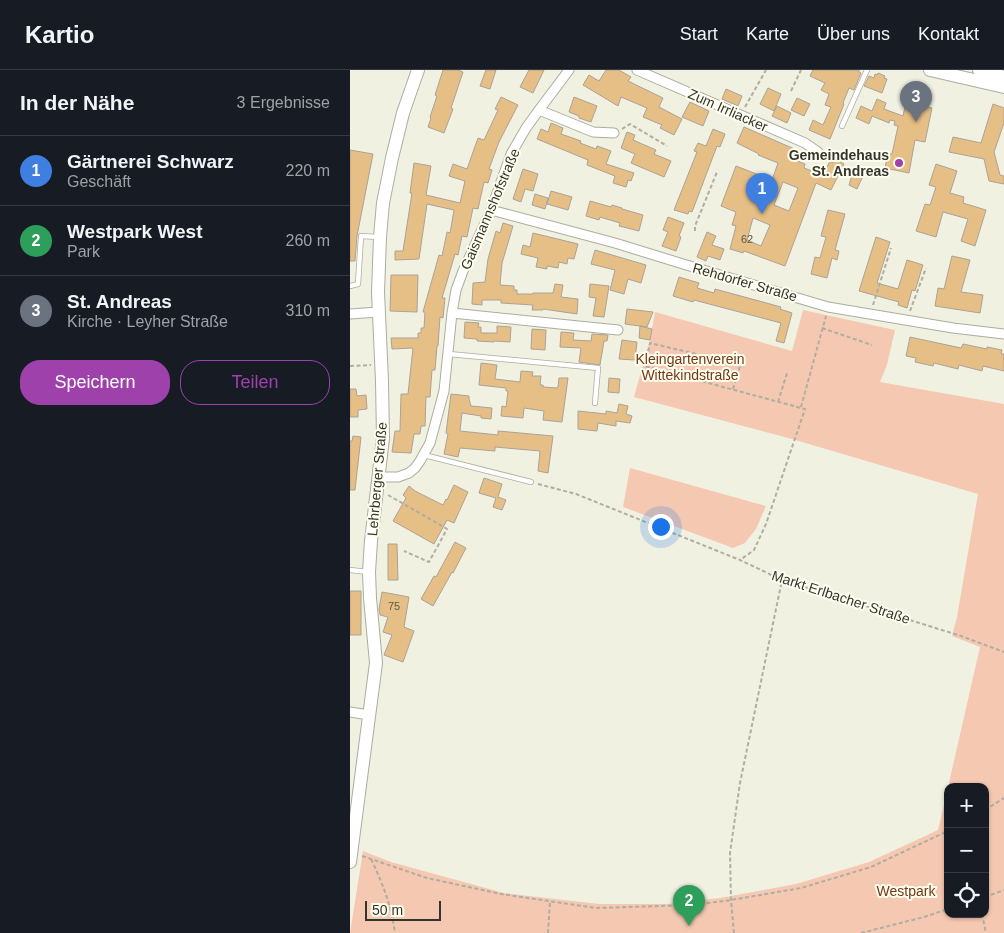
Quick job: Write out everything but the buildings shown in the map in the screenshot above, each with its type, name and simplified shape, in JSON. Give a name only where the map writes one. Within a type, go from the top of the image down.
[{"type":"street","name":"Lehrberger Straße","points":[[351,857],[376,657],[369,572],[382,438],[378,312],[380,237],[394,149],[418,70]]},
{"type":"street","name":"Gaismannshofstraße","points":[[379,478],[404,476],[415,468],[430,443],[444,391],[452,313],[456,290],[463,271],[491,210],[511,154],[526,128],[570,70]]},
{"type":"street","name":"Zum Irrliacker","points":[[638,70],[805,143],[818,152]]},
{"type":"street","points":[[930,70],[1004,87]]},
{"type":"street","points":[[979,70],[1004,77]]},
{"type":"street","points":[[539,110],[593,132],[614,133]]},
{"type":"street","name":"Rehdorfer Straße","points":[[491,210],[616,243],[828,307],[953,328],[1004,334]]},
{"type":"street","points":[[350,314],[378,312]]},
{"type":"street","points":[[452,313],[618,330]]},
{"type":"street","points":[[350,712],[369,715]]},
{"type":"lane","points":[[842,126],[866,70]]},
{"type":"lane","points":[[350,286],[358,284],[361,236],[380,237]]},
{"type":"lane","points":[[449,354],[598,368],[595,403]]},
{"type":"lane","points":[[424,455],[531,482]]},
{"type":"lane","points":[[350,570],[369,572]]},
{"type":"path","points":[[741,116],[766,70]]},
{"type":"path","points":[[791,91],[801,70]]},
{"type":"path","points":[[614,133],[630,124],[667,146]]},
{"type":"path","points":[[695,231],[695,226],[717,172]]},
{"type":"path","points":[[871,314],[891,248]]},
{"type":"path","points":[[907,320],[926,268]]},
{"type":"path","points":[[801,407],[828,307]]},
{"type":"path","points":[[822,328],[872,346]]},
{"type":"path","points":[[696,354],[650,344],[645,366],[805,409],[766,524],[754,550],[740,560]]},
{"type":"path","points":[[733,389],[740,363]]},
{"type":"path","points":[[350,366],[381,365]]},
{"type":"path","points":[[778,402],[787,373]]},
{"type":"path","name":"Markt Erlbacher Straße","points":[[531,482],[576,494],[740,560],[782,580],[960,636],[1004,652]]},
{"type":"path","points":[[376,493],[386,494],[447,528],[429,562],[404,551]]},
{"type":"path","points":[[734,933],[730,900],[730,853],[740,783],[782,580]]},
{"type":"path","points":[[989,807],[1004,798]]},
{"type":"path","points":[[351,857],[371,859],[428,878],[501,894],[596,908],[693,905],[801,888],[871,867],[944,833]]},
{"type":"path","points":[[371,859],[385,890],[395,933]]},
{"type":"path","points":[[989,896],[1004,890]]},
{"type":"path","points":[[548,933],[550,901]]},
{"type":"path","points":[[860,933],[944,910]]},
{"type":"path","points":[[983,918],[986,933]]},
{"type":"green space","points":[[803,310],[895,330],[887,365],[880,382],[1004,404],[1004,933],[350,933],[363,851],[391,862],[504,893],[599,904],[667,904],[720,898],[796,884],[869,862],[938,830],[944,805],[944,918],[989,918],[989,783],[949,783],[980,647],[952,636],[978,494],[792,439],[634,397],[650,340],[655,312],[792,351]]},
{"type":"green space","points":[[630,468],[766,506],[756,529],[745,543],[733,548],[623,507]]},
{"type":"place","name":"St. Andreas","points":[[916,122]]},
{"type":"place","name":"Gemeindehaus St. Andreas","points":[[899,163]]},
{"type":"place","name":"Gärtnerei Schwarz","points":[[762,214]]},
{"type":"place","name":"Westpark West","points":[[689,926]]},
{"type":"park label","name":"Kleingartenverein Wittekindstraße","points":[[690,368]]},
{"type":"park label","name":"Westpark","points":[[906,891]]}]
